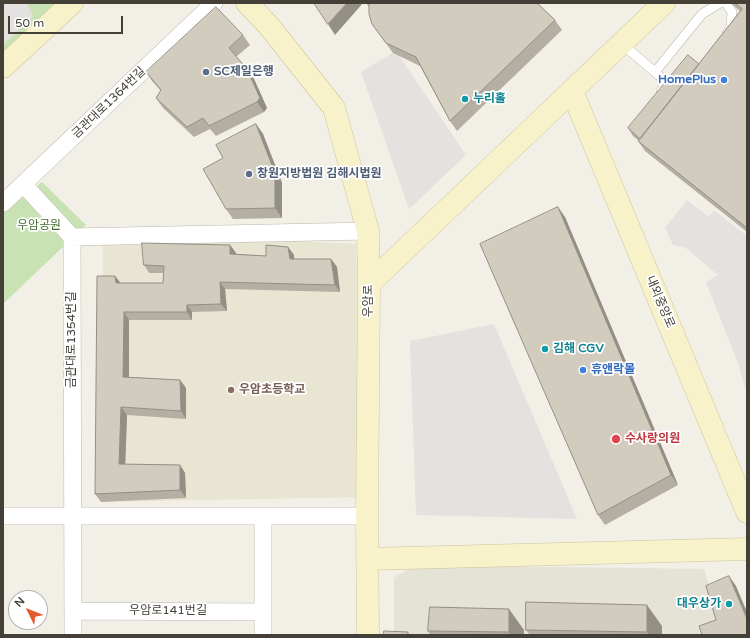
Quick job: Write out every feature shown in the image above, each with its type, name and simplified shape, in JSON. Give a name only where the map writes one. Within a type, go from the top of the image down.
[{"type":"street","points":[[3,67],[72,3]]},
{"type":"street","name":"금관대로1364번길","points":[[3,203],[214,3]]},
{"type":"street","name":"우암로","points":[[247,3],[269,26],[334,108],[368,231],[368,635]]},
{"type":"street","points":[[369,284],[664,3]]},
{"type":"street","name":"내외중앙로","points":[[572,91],[747,512]]},
{"type":"street","points":[[24,184],[72,237],[368,231]]},
{"type":"street","name":"금관대로1354번길","points":[[72,237],[73,515]]},
{"type":"street","points":[[73,515],[73,635]]},
{"type":"street","points":[[3,516],[367,516]]},
{"type":"street","points":[[263,516],[263,635]]},
{"type":"street","points":[[368,558],[747,549]]},
{"type":"street","name":"우암로141번길","points":[[73,610],[263,612]]},
{"type":"lane","points":[[655,72],[702,14],[720,3]]},
{"type":"lane","points":[[722,39],[731,28],[732,12],[726,3]]},
{"type":"lane","points":[[622,44],[667,83],[653,100]]},
{"type":"shaded area","points":[[3,3],[27,3],[33,16],[3,45]]},
{"type":"shaded area","points":[[396,51],[466,155],[409,209],[361,72]]},
{"type":"shaded area","points":[[687,200],[709,217],[714,210],[747,236],[747,389],[745,388],[738,363],[706,282],[718,275],[686,248],[673,245],[665,228]]},
{"type":"shaded area","name":"우암초등학교","points":[[103,231],[356,244],[364,497],[101,502]]},
{"type":"shaded area","points":[[494,324],[577,519],[416,515],[410,341]]},
{"type":"shaded area","points":[[415,565],[704,569],[723,630],[709,635],[394,635],[394,578]]},
{"type":"green space","points":[[3,3],[55,3],[3,52]]},
{"type":"green space","name":"우암공원","points":[[42,182],[86,225],[3,304],[3,213]]},
{"type":"building","points":[[314,3],[347,3],[328,24]]},
{"type":"building","name":"누리홀","points":[[368,3],[537,3],[555,20],[450,121],[416,57],[386,43],[372,24]]},
{"type":"building","name":"HomePlus","points":[[735,3],[747,3],[747,228],[638,141],[742,9]]},
{"type":"building","name":"SC제일은행","points":[[216,7],[243,35],[229,48],[247,69],[260,98],[257,102],[209,126],[203,118],[187,127],[156,98],[161,90],[146,72]]},
{"type":"building","points":[[688,55],[699,64],[640,139],[628,128]]},
{"type":"building","name":"창원지방법원 김해시법원","points":[[256,124],[275,173],[275,208],[226,209],[203,169],[223,158],[216,145]]},
{"type":"building","name":"휴앤락몰","points":[[558,207],[671,475],[598,515],[480,244]]},
{"type":"building","points":[[142,243],[230,245],[230,254],[266,256],[266,245],[288,247],[290,259],[331,259],[335,285],[220,282],[221,304],[187,305],[187,312],[124,312],[123,377],[180,380],[181,411],[121,407],[119,464],[180,465],[180,490],[95,494],[97,276],[115,276],[116,283],[163,283],[164,266],[144,265]]},
{"type":"building","name":"대우상가","points":[[729,576],[747,619],[747,635],[702,635],[699,626],[716,620],[706,586]]},
{"type":"building","points":[[526,602],[647,605],[647,632],[526,630]]},
{"type":"building","points":[[430,607],[509,609],[509,632],[428,631]]},
{"type":"building","points":[[384,631],[408,632],[408,635],[384,635]]},
{"type":"place","name":"SC제일은행","points":[[206,72]]},
{"type":"place","name":"HomePlus","points":[[724,80]]},
{"type":"place","name":"누리홀","points":[[465,99]]},
{"type":"place","name":"창원지방법원 김해시법원","points":[[249,174]]},
{"type":"place","name":"김해 CGV","points":[[545,349]]},
{"type":"place","name":"휴앤락몰","points":[[583,370]]},
{"type":"place","name":"우암초등학교","points":[[231,390]]},
{"type":"place","name":"수사랑의원","points":[[616,439]]},
{"type":"place","name":"대우상가","points":[[729,604]]}]
